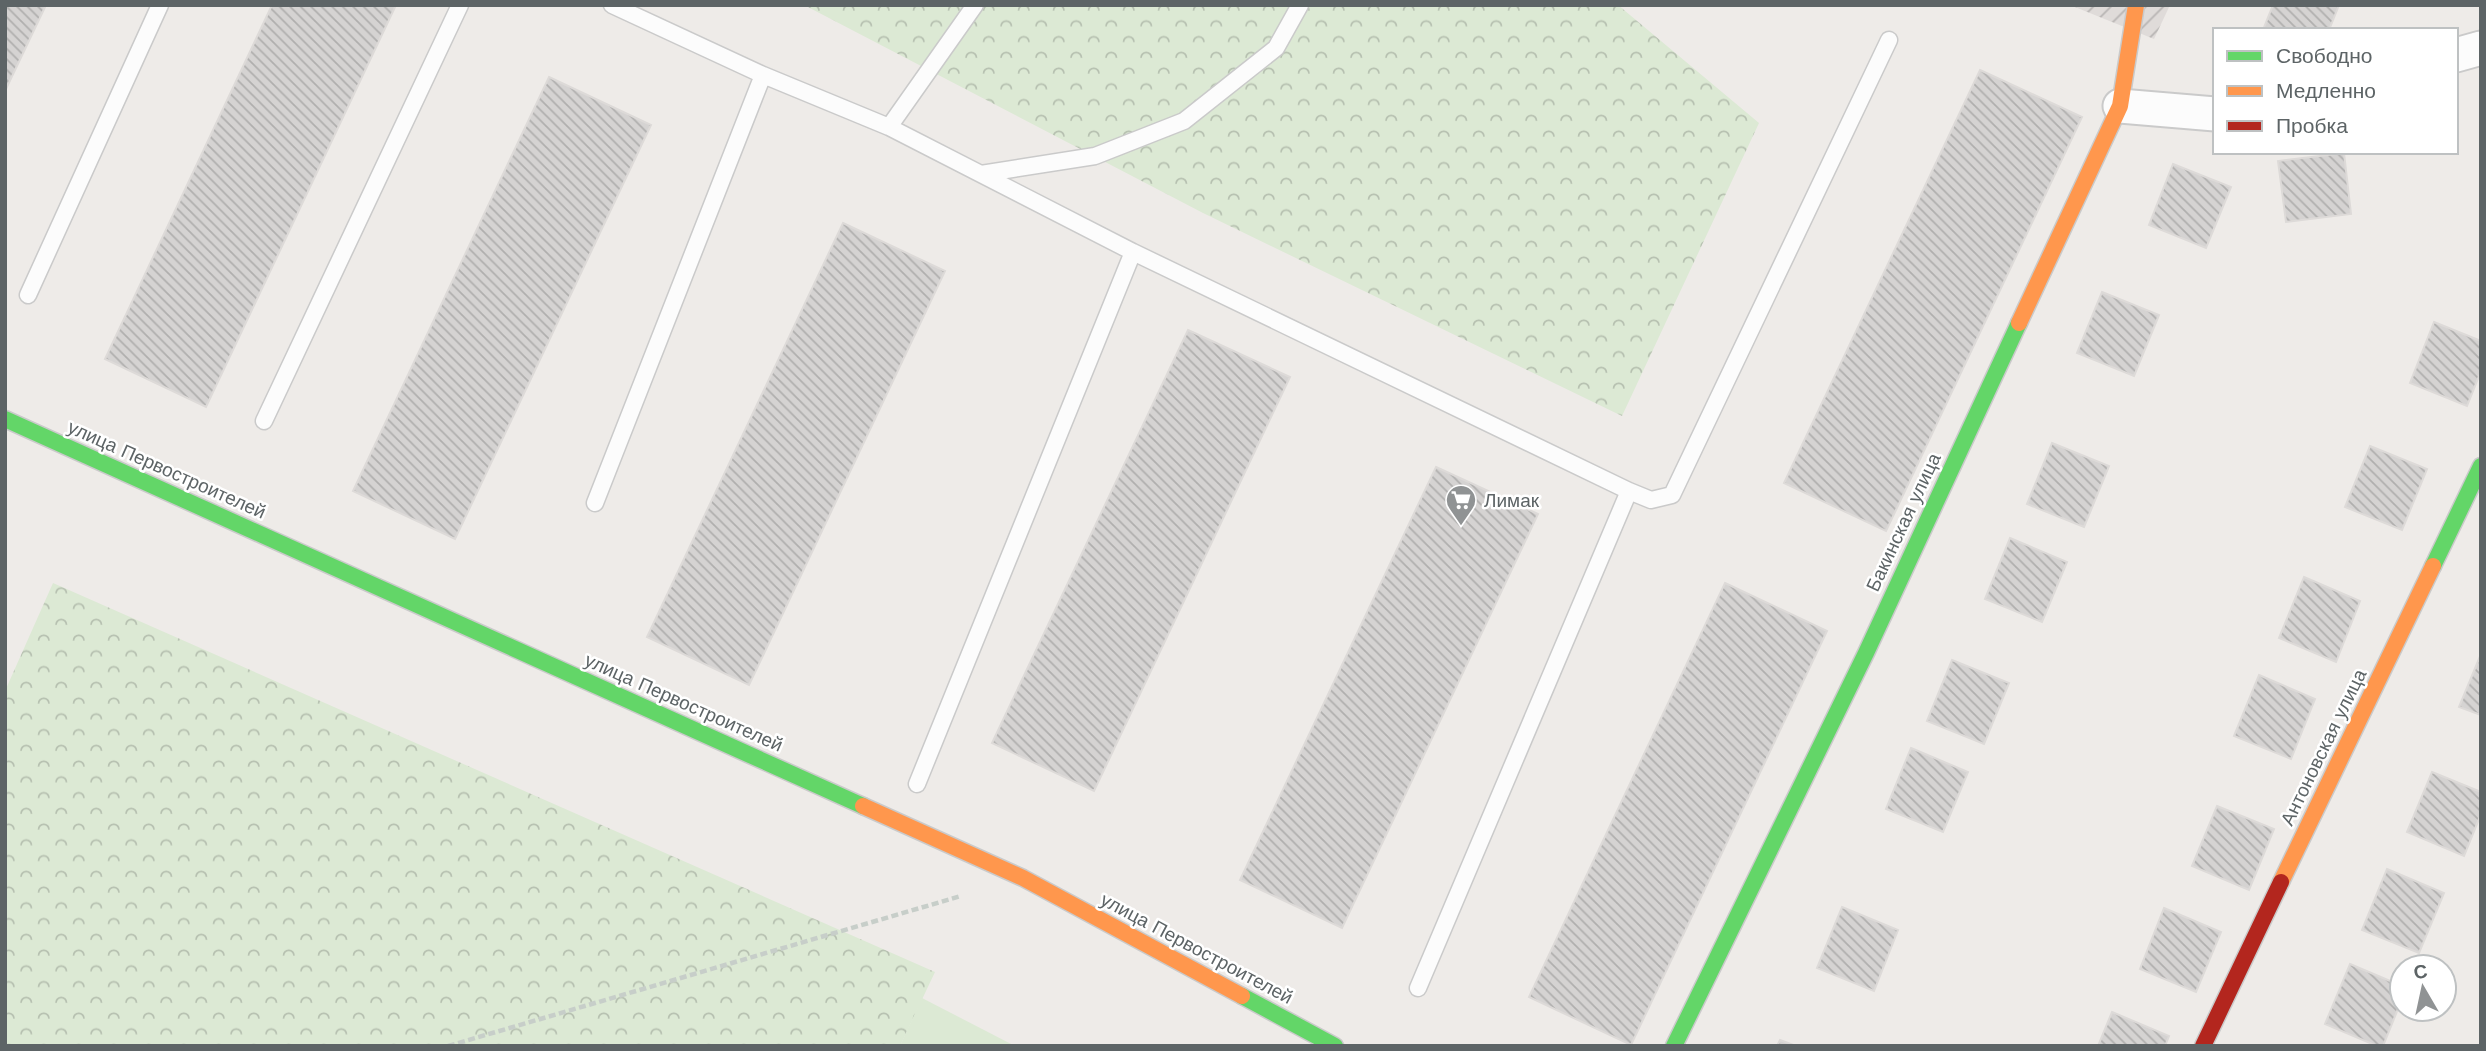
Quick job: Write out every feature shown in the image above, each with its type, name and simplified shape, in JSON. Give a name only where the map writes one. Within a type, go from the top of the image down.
[{"type":"street","name":"Бакинская улица","points":[[1675,1046],[1866,653],[2120,106],[2136,5]]},
{"type":"street","points":[[2458,54],[2481,48]]},
{"type":"street","points":[[2120,106],[2213,114]]},
{"type":"street","name":"улица Первостроителей","points":[[5,419],[1023,878],[1335,1046]]},
{"type":"street","name":"Антоновская улица","points":[[2203,1046],[2481,466]]},
{"type":"lane","points":[[27,295],[160,5]]},
{"type":"lane","points":[[264,421],[460,5]]},
{"type":"lane","points":[[612,5],[763,75],[889,127],[1133,252],[1629,491],[1651,499],[1672,495],[1889,40]]},
{"type":"lane","points":[[889,127],[975,5]]},
{"type":"lane","points":[[981,174],[1095,156],[1184,121],[1276,48],[1300,5]]},
{"type":"lane","points":[[595,503],[763,75]]},
{"type":"lane","points":[[917,784],[1133,252]]},
{"type":"lane","points":[[1418,988],[1629,491]]},
{"type":"path","points":[[447,1046],[1023,878]]},
{"type":"shaded area","points":[[2070,5],[2170,5],[2154,39]]},
{"type":"green space","points":[[804,5],[1618,5],[1759,123],[1622,416],[1203,213]]},
{"type":"green space","points":[[53,583],[935,972],[900,1046],[5,1046],[5,691]]},
{"type":"green space","points":[[922,998],[1015,1046],[900,1046]]},
{"type":"building","points":[[5,5],[46,5],[5,91]]},
{"type":"building","points":[[272,5],[396,5],[206,407],[105,359]]},
{"type":"building","points":[[2273,5],[2339,5],[2330,28],[2264,28]]},
{"type":"building","points":[[1980,70],[2082,117],[1886,531],[1784,483]]},
{"type":"building","points":[[549,77],[651,125],[455,539],[353,491]]},
{"type":"building","points":[[2344,154],[2351,214],[2286,222],[2278,161]]},
{"type":"building","points":[[2173,164],[2231,187],[2206,248],[2149,225]]},
{"type":"building","points":[[843,223],[945,271],[749,685],[647,637]]},
{"type":"building","points":[[2102,292],[2159,315],[2134,376],[2077,353]]},
{"type":"building","points":[[2434,322],[2481,341],[2481,371],[2467,406],[2410,383]]},
{"type":"building","points":[[1188,330],[1290,377],[1094,791],[992,743]]},
{"type":"building","points":[[2052,443],[2109,466],[2084,527],[2027,504]]},
{"type":"building","points":[[2370,446],[2427,469],[2402,530],[2345,507]]},
{"type":"building","points":[[1436,467],[1538,514],[1342,928],[1240,880]]},
{"type":"building","points":[[2010,538],[2067,562],[2042,622],[1985,599]]},
{"type":"building","points":[[2304,577],[2360,601],[2336,662],[2279,638]]},
{"type":"building","points":[[1725,583],[1827,631],[1631,1045],[1529,997]]},
{"type":"building","points":[[2481,654],[2481,715],[2459,707]]},
{"type":"building","points":[[1952,660],[2009,683],[1984,744],[1927,721]]},
{"type":"building","points":[[2259,675],[2315,699],[2291,759],[2234,736]]},
{"type":"building","points":[[1911,748],[1968,772],[1943,832],[1886,809]]},
{"type":"building","points":[[2432,772],[2481,792],[2481,814],[2464,856],[2407,832]]},
{"type":"building","points":[[2217,806],[2274,829],[2249,890],[2192,866]]},
{"type":"building","points":[[2387,869],[2444,893],[2419,953],[2362,930]]},
{"type":"building","points":[[1842,907],[1898,930],[1874,991],[1817,968]]},
{"type":"building","points":[[2164,908],[2221,932],[2196,992],[2140,969]]},
{"type":"building","points":[[2350,964],[2388,980],[2388,1023],[2392,1023],[2383,1046],[2377,1046],[2325,1024]]},
{"type":"building","points":[[2112,1012],[2169,1036],[2165,1046],[2098,1046]]},
{"type":"building","points":[[1780,1040],[1796,1046],[1777,1046]]},
{"type":"traffic: fast","points":[[1674,1046],[1866,653],[2019,323]]},
{"type":"traffic: fast","points":[[5,419],[863,806]]},
{"type":"traffic: fast","points":[[2433,566],[2481,466]]},
{"type":"traffic: fast","points":[[1242,996],[1335,1046]]},
{"type":"traffic: slow","points":[[2019,323],[2120,106],[2136,5]]},
{"type":"traffic: slow","points":[[2281,882],[2433,566]]},
{"type":"traffic: slow","points":[[863,806],[1023,878],[1242,996]]},
{"type":"traffic: jam","points":[[2203,1046],[2281,882]]},
{"type":"place","name":"Лимак","points":[[1461,527]]}]
